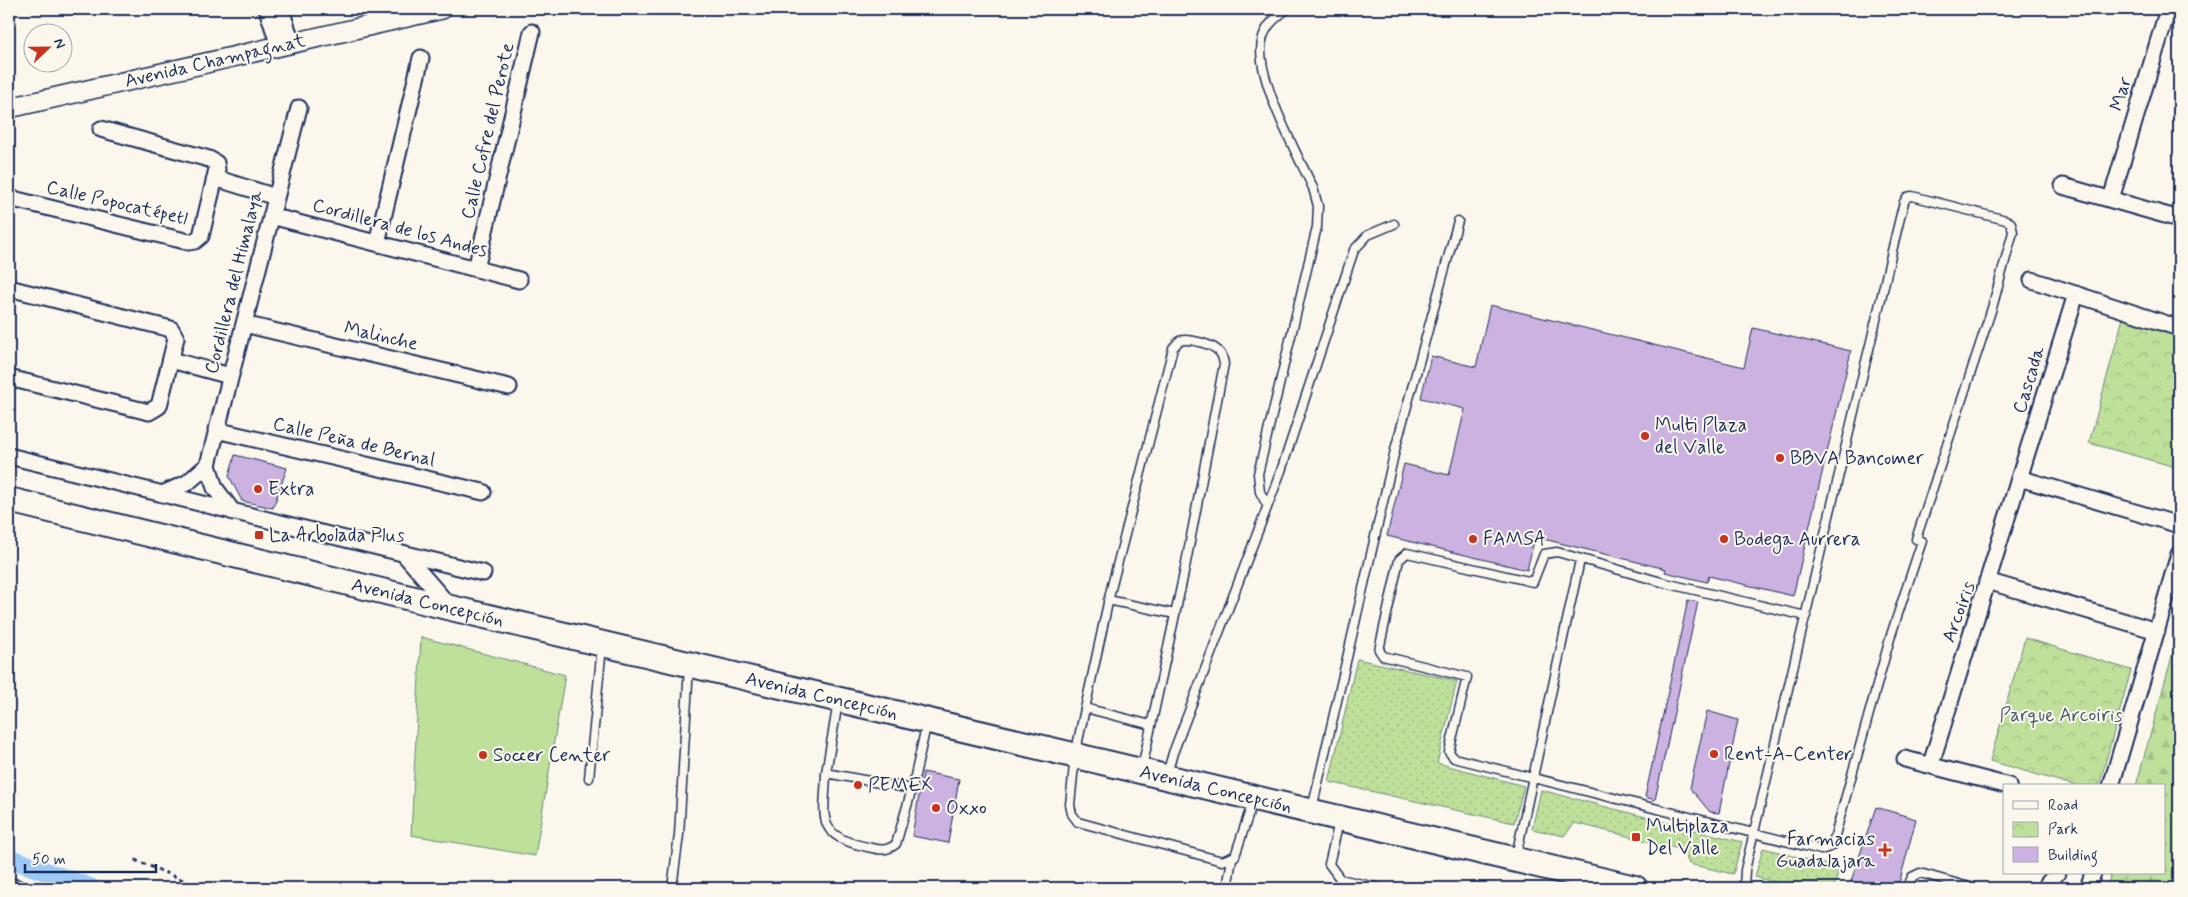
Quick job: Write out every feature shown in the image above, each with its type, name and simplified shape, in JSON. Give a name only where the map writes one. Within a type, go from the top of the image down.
[{"type":"main road","name":"Avenida Concepción","points":[[9,500],[451,608],[1515,858],[1589,883],[1635,888]]},
{"type":"street","points":[[267,9],[286,44]]},
{"type":"street","points":[[281,9],[286,44]]},
{"type":"street","name":"Avenida Champagnat","points":[[10,104],[286,44],[420,11],[442,9]]},
{"type":"street","name":"Mar","points":[[2110,199],[2171,13]]},
{"type":"street","name":"Calle Cofre del Perote","points":[[476,269],[532,32]]},
{"type":"street","points":[[377,243],[422,58]]},
{"type":"street","name":"Cordillera del Himalaya","points":[[208,465],[299,108]]},
{"type":"street","points":[[101,129],[209,159],[216,163],[218,169],[215,178],[276,197]]},
{"type":"street","name":"Calle Popocatépetl","points":[[9,198],[189,242],[195,241],[201,236],[215,178]]},
{"type":"street","points":[[2063,186],[2179,219]]},
{"type":"street","name":"Cordillera de los Andes","points":[[272,216],[519,280]]},
{"type":"street","points":[[2032,280],[2179,328]]},
{"type":"street","points":[[9,288],[171,330],[176,338],[159,406],[149,412],[9,378]]},
{"type":"street","name":"Cascada","points":[[1987,581],[2076,294]]},
{"type":"street","name":"Malinche","points":[[244,324],[509,387]]},
{"type":"street","points":[[171,360],[230,376]]},
{"type":"street","name":"Calle Peña de Bernal","points":[[216,430],[483,492]]},
{"type":"street","points":[[9,456],[482,573]]},
{"type":"street","points":[[162,494],[187,483],[208,465],[215,488],[233,512]]},
{"type":"street","points":[[2019,478],[2179,525]]},
{"type":"street","points":[[404,554],[451,608]]},
{"type":"street","points":[[2112,784],[2179,554]]},
{"type":"street","name":"Arcoiris","points":[[1931,764],[1987,581],[2157,631]]},
{"type":"street","points":[[1904,758],[2003,784]]},
{"type":"street","points":[[2044,888],[2057,874]]},
{"type":"street","points":[[9,886],[17,888]]},
{"type":"lane","points":[[1267,505],[1260,492],[1258,474],[1317,227],[1318,206],[1313,188],[1264,76],[1260,55],[1262,38],[1270,24],[1287,9]]},
{"type":"lane","points":[[1744,888],[1745,870],[1754,832],[1806,616],[1906,200],[1912,196],[2006,220],[2011,223],[2013,232],[1992,308],[1916,539],[1922,541],[1891,635],[1832,846],[1821,850],[1754,832],[1450,756],[1449,752],[1467,676],[1383,656],[1379,648],[1399,560],[1403,554],[1412,553],[1449,564],[1533,582],[1542,557],[1548,552],[1557,552],[1665,583],[1806,616]]},
{"type":"lane","points":[[1312,810],[1396,446],[1458,221]]},
{"type":"lane","points":[[1166,776],[1173,753],[1281,471],[1354,250],[1368,235],[1394,224]]},
{"type":"lane","points":[[1141,770],[1175,614],[1224,364],[1220,352],[1214,348],[1186,340],[1179,340],[1173,348],[1108,600],[1075,755],[1070,805],[1072,814],[1078,822],[1222,861],[1232,859]]},
{"type":"lane","points":[[1515,858],[1580,560]]},
{"type":"lane","points":[[1108,600],[1175,614]]},
{"type":"lane","points":[[589,778],[603,644]]},
{"type":"lane","points":[[672,888],[679,835],[689,664]]},
{"type":"lane","points":[[838,699],[826,773],[825,822],[831,833],[845,842],[882,851],[890,849],[896,844],[912,789],[928,720]]},
{"type":"lane","points":[[1085,708],[1151,725]]},
{"type":"lane","points":[[826,773],[912,789]]},
{"type":"lane","points":[[1227,888],[1232,859],[1237,852],[1254,797]]},
{"type":"lane","points":[[1340,817],[1329,864],[1340,879],[1380,888]]},
{"type":"lane","points":[[1908,888],[1912,877],[1920,873],[1973,888]]},
{"type":"path","points":[[135,860],[202,888]]},
{"type":"green space","points":[[2124,314],[2179,332],[2179,468],[2089,443]]},
{"type":"green space","points":[[2179,631],[2179,888],[2107,888],[2111,874],[2166,874],[2166,784],[2137,784]]},
{"type":"green space","name":"Soccer Center","points":[[421,637],[565,675],[535,856],[411,835]]},
{"type":"green space","name":"Parque Arcoiris","points":[[2025,638],[2131,670],[2100,784],[2069,784],[1990,761]]},
{"type":"green space","points":[[1357,659],[1457,681],[1437,763],[1524,786],[1514,823],[1329,782]]},
{"type":"green space","points":[[1541,790],[1742,842],[1733,874],[1689,864],[1683,850],[1575,823],[1564,836],[1532,829]]},
{"type":"green space","points":[[1763,848],[1839,868],[1834,888],[1789,888],[1787,885],[1755,877]]},
{"type":"building","name":"Multi Plaza del Valle","points":[[1490,305],[1744,367],[1753,328],[1851,351],[1793,596],[1709,576],[1707,582],[1665,572],[1666,569],[1535,537],[1527,570],[1387,536],[1404,464],[1449,475],[1465,409],[1421,398],[1431,356],[1476,367]]},
{"type":"building","name":"Extra","points":[[235,455],[287,468],[273,508],[242,501],[229,476]]},
{"type":"building","points":[[1688,600],[1698,602],[1655,800],[1645,797]]},
{"type":"building","name":"Rent-A-Center","points":[[1707,711],[1738,720],[1719,813],[1710,812],[1690,788]]},
{"type":"building","name":"Oxxo","points":[[923,772],[959,779],[948,843],[912,836]]},
{"type":"building","name":"Farmacias Guadalajara","points":[[1876,807],[1916,819],[1900,880],[1891,888],[1876,888],[1851,881]]},
{"type":"waterway","points":[[9,858],[91,888]]},
{"type":"place","name":"Multi Plaza del Valle","points":[[1645,436]]},
{"type":"place","name":"BBVA Bancomer","points":[[1780,458]]},
{"type":"place","name":"Extra","points":[[258,489]]},
{"type":"place","name":"La Arbolada Plus","points":[[259,535]]},
{"type":"place","name":"FAMSA","points":[[1473,539]]},
{"type":"place","name":"Bodega Aurrera","points":[[1724,539]]},
{"type":"place","name":"Rent-A-Center","points":[[1714,754]]},
{"type":"place","name":"Soccer Center","points":[[483,755]]},
{"type":"place","name":"PEMEX","points":[[858,785]]},
{"type":"place","name":"Oxxo","points":[[936,808]]},
{"type":"place","name":"Multiplaza Del Valle","points":[[1636,837]]},
{"type":"place","name":"Farmacias Guadalajara","points":[[1885,850]]}]
